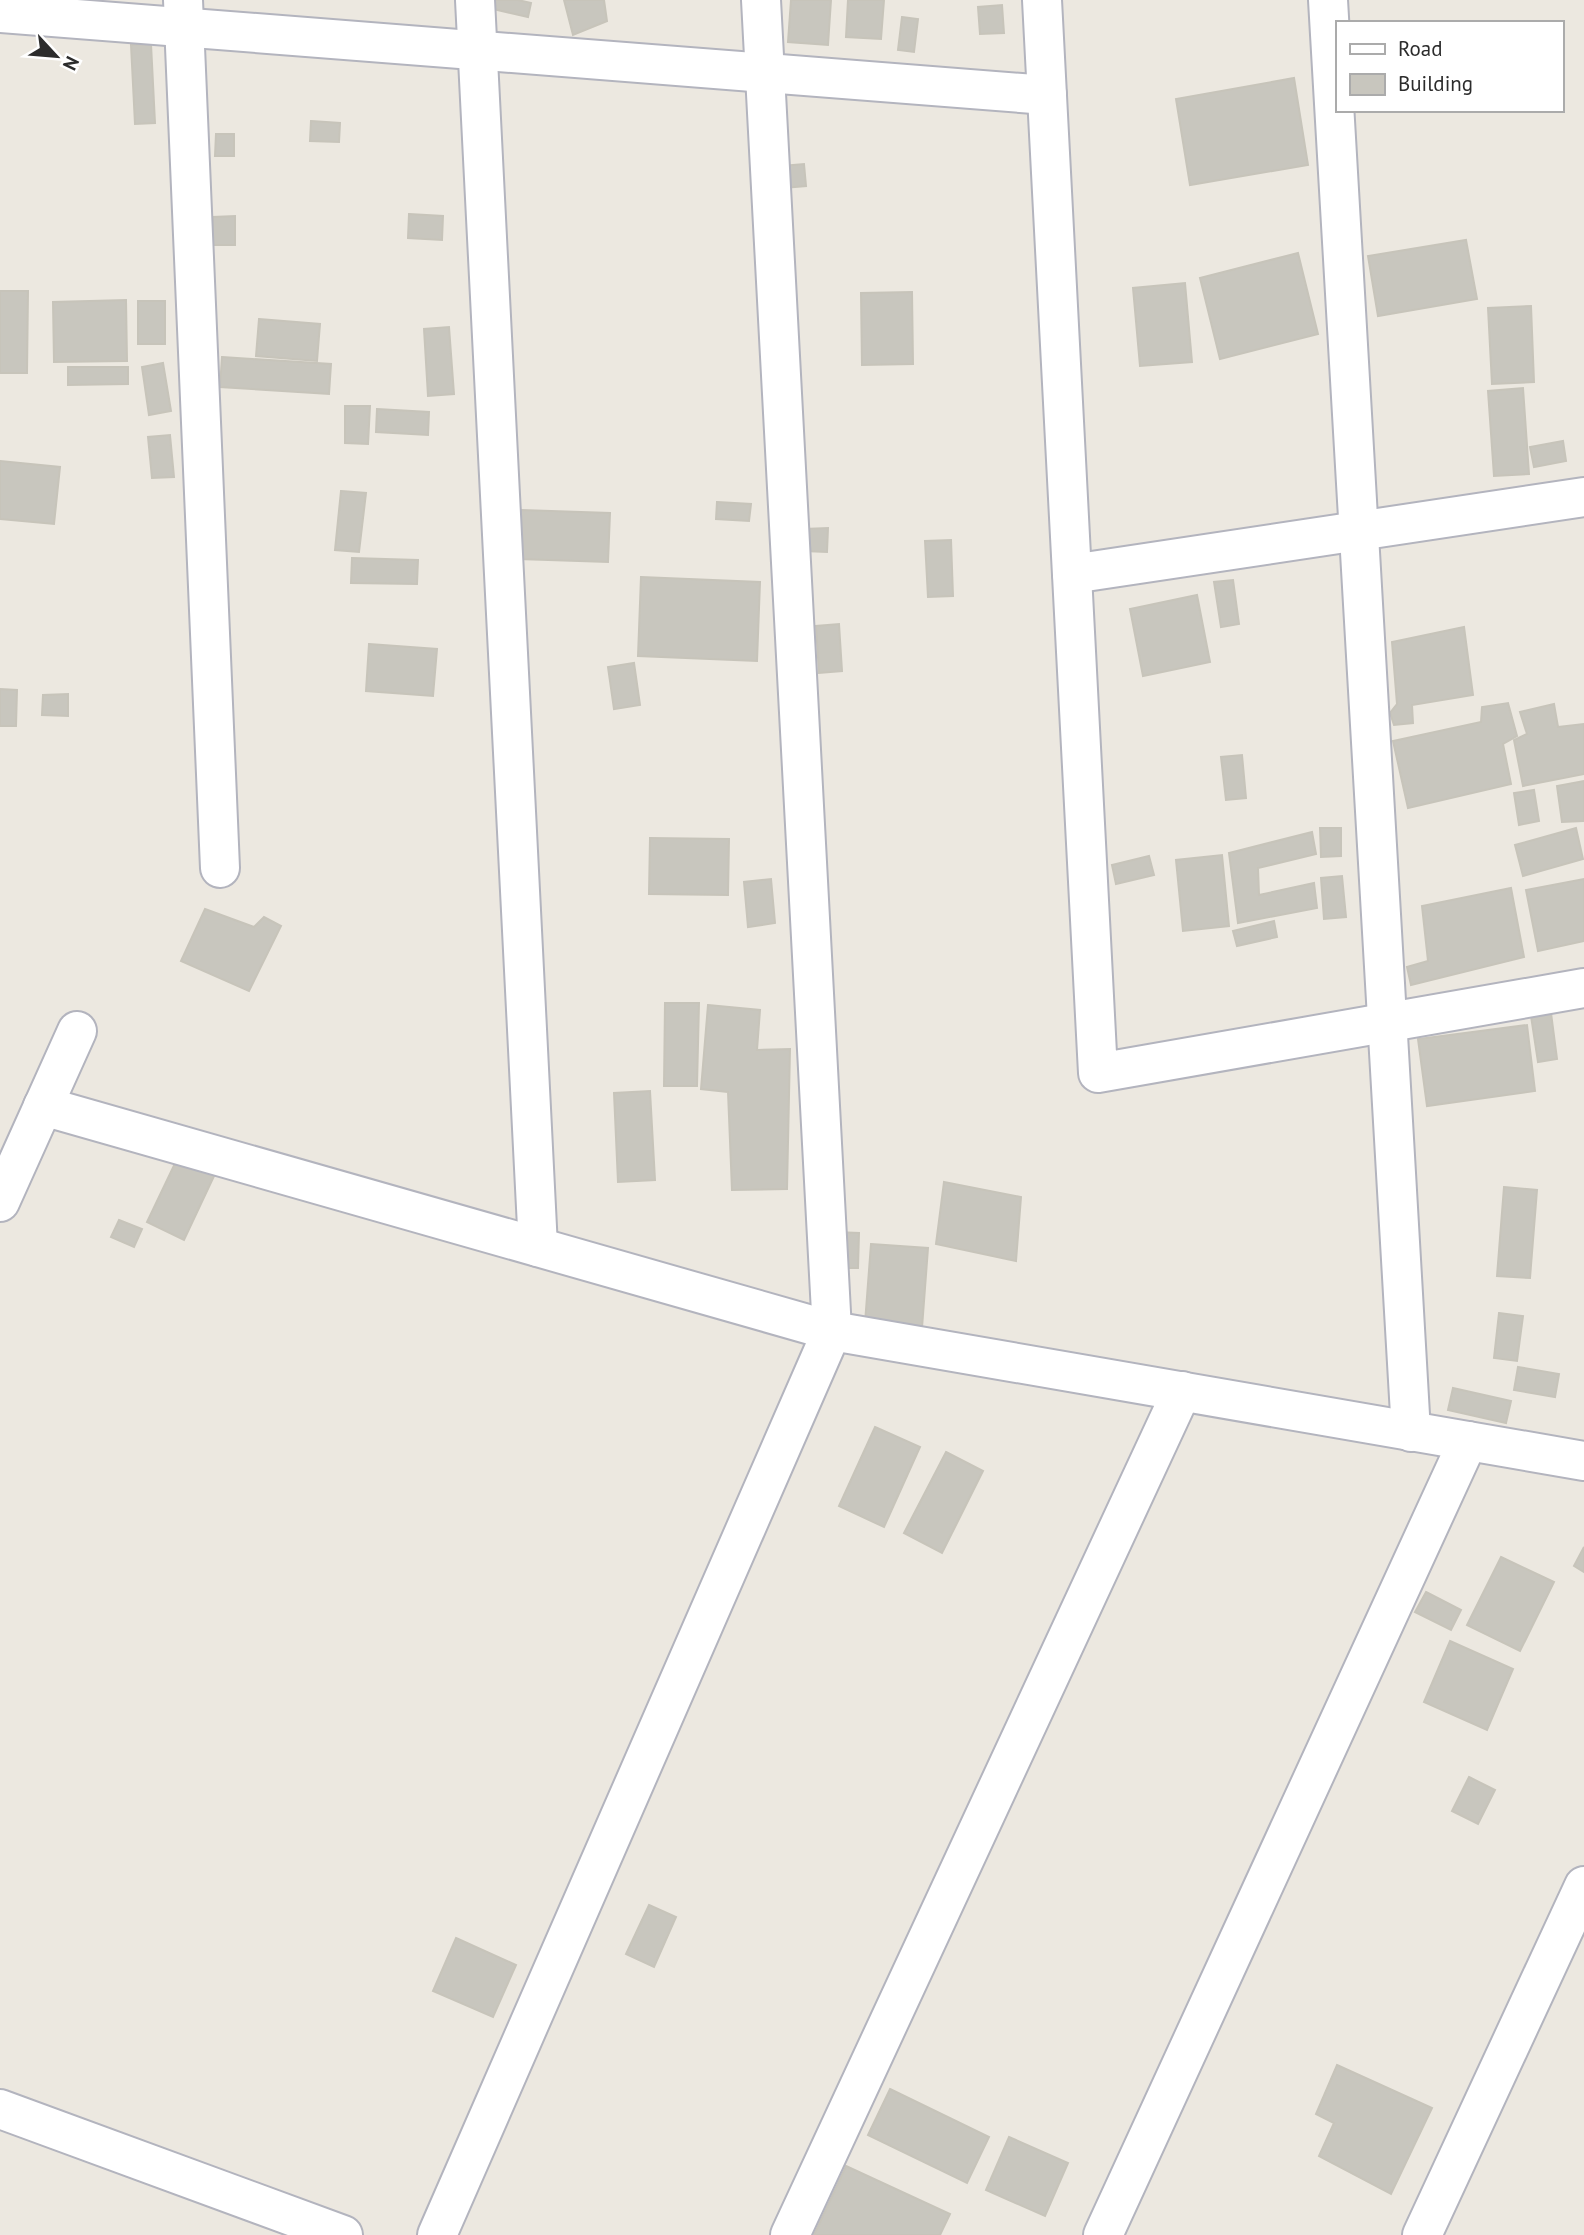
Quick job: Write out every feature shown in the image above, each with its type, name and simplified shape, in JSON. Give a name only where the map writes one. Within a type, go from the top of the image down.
[{"type":"street","points":[[475,0],[538,1247]]},
{"type":"street","points":[[437,2235],[832,1331],[761,0]]},
{"type":"street","points":[[1042,0],[1098,1073],[1584,988]]},
{"type":"street","points":[[1328,0],[1411,1432]]},
{"type":"street","points":[[0,13],[183,14],[478,51],[1047,95]]},
{"type":"street","points":[[183,14],[220,868]]},
{"type":"street","points":[[1072,574],[1584,497]]},
{"type":"street","points":[[0,1202],[77,1031]]},
{"type":"street","points":[[43,1106],[832,1331],[1584,1461]]},
{"type":"street","points":[[790,2235],[1182,1391]]},
{"type":"street","points":[[1103,2235],[1468,1441]]},
{"type":"street","points":[[1422,2235],[1584,1886]]},
{"type":"street","points":[[0,2109],[342,2235]]},
{"type":"building","points":[[495,0],[531,3],[528,17],[493,9]]},
{"type":"building","points":[[564,0],[604,0],[607,21],[573,35]]},
{"type":"building","points":[[791,0],[831,0],[828,45],[788,42]]},
{"type":"building","points":[[848,0],[884,0],[881,39],[846,37]]},
{"type":"building","points":[[1002,5],[1004,33],[980,34],[978,7]]},
{"type":"building","points":[[902,17],[918,19],[914,52],[898,50]]},
{"type":"building","points":[[151,44],[155,123],[135,124],[131,45]]},
{"type":"building","points":[[1294,78],[1308,165],[1190,185],[1176,99]]},
{"type":"building","points":[[311,121],[340,123],[339,142],[310,141]]},
{"type":"building","points":[[216,134],[234,134],[234,156],[215,156]]},
{"type":"building","points":[[804,164],[806,186],[784,188],[782,166]]},
{"type":"building","points":[[409,214],[443,216],[442,240],[408,238]]},
{"type":"building","points":[[235,216],[235,245],[213,245],[213,217]]},
{"type":"building","points":[[1466,240],[1477,299],[1378,316],[1368,256]]},
{"type":"building","points":[[1298,253],[1318,334],[1220,359],[1200,278]]},
{"type":"building","points":[[1185,283],[1192,362],[1140,366],[1133,288]]},
{"type":"building","points":[[0,291],[28,291],[27,373],[0,373]]},
{"type":"building","points":[[912,292],[913,364],[862,365],[861,293]]},
{"type":"building","points":[[126,300],[127,361],[54,362],[53,302]]},
{"type":"building","points":[[138,301],[165,301],[165,344],[138,344]]},
{"type":"building","points":[[1531,306],[1534,382],[1492,384],[1488,308]]},
{"type":"building","points":[[259,319],[320,324],[317,361],[256,356]]},
{"type":"building","points":[[449,327],[454,394],[428,396],[424,329]]},
{"type":"building","points":[[222,357],[331,364],[329,394],[220,387]]},
{"type":"building","points":[[163,363],[171,411],[149,415],[142,367]]},
{"type":"building","points":[[68,367],[128,367],[128,384],[68,385]]},
{"type":"building","points":[[1523,388],[1529,474],[1494,476],[1488,391]]},
{"type":"building","points":[[345,406],[370,406],[368,444],[345,443]]},
{"type":"building","points":[[377,409],[429,412],[428,435],[376,432]]},
{"type":"building","points":[[170,435],[174,477],[152,478],[148,437]]},
{"type":"building","points":[[1563,441],[1566,461],[1534,467],[1530,447]]},
{"type":"building","points":[[0,461],[60,467],[54,524],[0,519]]},
{"type":"building","points":[[341,491],[366,493],[359,552],[335,550]]},
{"type":"building","points":[[717,502],[751,504],[749,521],[716,519]]},
{"type":"building","points":[[521,510],[610,513],[608,562],[519,559]]},
{"type":"building","points":[[828,528],[827,552],[804,551],[804,529]]},
{"type":"building","points":[[951,540],[953,596],[928,597],[925,541]]},
{"type":"building","points":[[352,558],[418,560],[417,584],[351,583]]},
{"type":"building","points":[[641,577],[760,582],[757,661],[638,656]]},
{"type":"building","points":[[1233,580],[1239,624],[1221,627],[1214,582]]},
{"type":"building","points":[[1197,595],[1210,662],[1143,676],[1130,609]]},
{"type":"building","points":[[839,624],[842,671],[819,673],[816,626]]},
{"type":"building","points":[[1464,627],[1473,695],[1412,705],[1413,723],[1394,725],[1390,713],[1397,704],[1392,642]]},
{"type":"building","points":[[369,644],[437,649],[433,696],[366,691]]},
{"type":"building","points":[[634,663],[640,705],[614,709],[608,667]]},
{"type":"building","points":[[0,689],[17,690],[16,726],[0,726]]},
{"type":"building","points":[[68,694],[68,716],[42,715],[43,695]]},
{"type":"building","points":[[1508,703],[1517,736],[1503,744],[1511,784],[1408,808],[1393,741],[1481,722],[1482,707]]},
{"type":"building","points":[[1554,704],[1558,727],[1584,724],[1584,774],[1523,786],[1514,740],[1527,734],[1520,712]]},
{"type":"building","points":[[1242,755],[1246,798],[1226,800],[1221,757]]},
{"type":"building","points":[[1584,781],[1584,821],[1562,822],[1557,786]]},
{"type":"building","points":[[1534,790],[1539,821],[1519,825],[1514,793]]},
{"type":"building","points":[[1320,828],[1341,828],[1341,856],[1321,857]]},
{"type":"building","points":[[1576,828],[1583,859],[1523,876],[1515,845]]},
{"type":"building","points":[[1312,832],[1316,854],[1258,868],[1259,895],[1314,883],[1317,908],[1238,923],[1229,853]]},
{"type":"building","points":[[650,838],[729,839],[728,895],[649,894]]},
{"type":"building","points":[[1222,855],[1229,926],[1183,931],[1176,860]]},
{"type":"building","points":[[1149,856],[1154,875],[1116,884],[1112,865]]},
{"type":"building","points":[[1342,876],[1346,917],[1324,919],[1321,878]]},
{"type":"building","points":[[771,879],[775,923],[748,927],[744,882]]},
{"type":"building","points":[[1584,879],[1584,941],[1538,951],[1526,890]]},
{"type":"building","points":[[1511,888],[1524,957],[1411,985],[1407,967],[1428,961],[1422,906]]},
{"type":"building","points":[[205,909],[254,927],[264,917],[281,926],[249,991],[181,961]]},
{"type":"building","points":[[1274,921],[1277,937],[1237,946],[1233,931]]},
{"type":"building","points":[[665,1003],[699,1003],[697,1086],[664,1086]]},
{"type":"building","points":[[708,1005],[760,1010],[757,1050],[790,1049],[787,1189],[732,1190],[728,1092],[701,1089]]},
{"type":"building","points":[[1551,1013],[1557,1059],[1538,1062],[1531,1016]]},
{"type":"building","points":[[1527,1025],[1535,1091],[1427,1106],[1418,1039]]},
{"type":"building","points":[[650,1091],[655,1180],[618,1182],[614,1093]]},
{"type":"building","points":[[178,1157],[215,1174],[184,1240],[147,1222]]},
{"type":"building","points":[[944,1182],[1021,1197],[1016,1261],[936,1244]]},
{"type":"building","points":[[1504,1187],[1537,1190],[1530,1278],[1497,1276]]},
{"type":"building","points":[[119,1220],[142,1229],[134,1247],[111,1237]]},
{"type":"building","points":[[835,1232],[859,1233],[858,1268],[834,1268]]},
{"type":"building","points":[[871,1244],[928,1248],[922,1328],[865,1323]]},
{"type":"building","points":[[1499,1313],[1523,1316],[1517,1361],[1494,1358]]},
{"type":"building","points":[[1518,1367],[1559,1374],[1555,1397],[1514,1390]]},
{"type":"building","points":[[1453,1388],[1511,1401],[1506,1423],[1448,1410]]},
{"type":"building","points":[[875,1427],[920,1447],[884,1527],[839,1506]]},
{"type":"building","points":[[946,1452],[983,1471],[942,1553],[904,1533]]},
{"type":"building","points":[[1584,1547],[1584,1572],[1574,1566]]},
{"type":"building","points":[[1501,1557],[1554,1582],[1520,1651],[1467,1625]]},
{"type":"building","points":[[1426,1592],[1461,1610],[1451,1630],[1415,1612]]},
{"type":"building","points":[[1450,1641],[1513,1669],[1487,1730],[1424,1702]]},
{"type":"building","points":[[1469,1777],[1495,1790],[1478,1824],[1452,1811]]},
{"type":"building","points":[[649,1905],[676,1917],[654,1967],[626,1954]]},
{"type":"building","points":[[456,1938],[516,1965],[493,2017],[433,1991]]},
{"type":"building","points":[[1337,2065],[1432,2108],[1391,2194],[1319,2156],[1334,2123],[1316,2114]]},
{"type":"building","points":[[890,2089],[989,2137],[967,2183],[868,2135]]},
{"type":"building","points":[[1009,2137],[1068,2163],[1045,2216],[986,2190]]},
{"type":"building","points":[[846,2166],[950,2214],[940,2235],[814,2235]]}]
